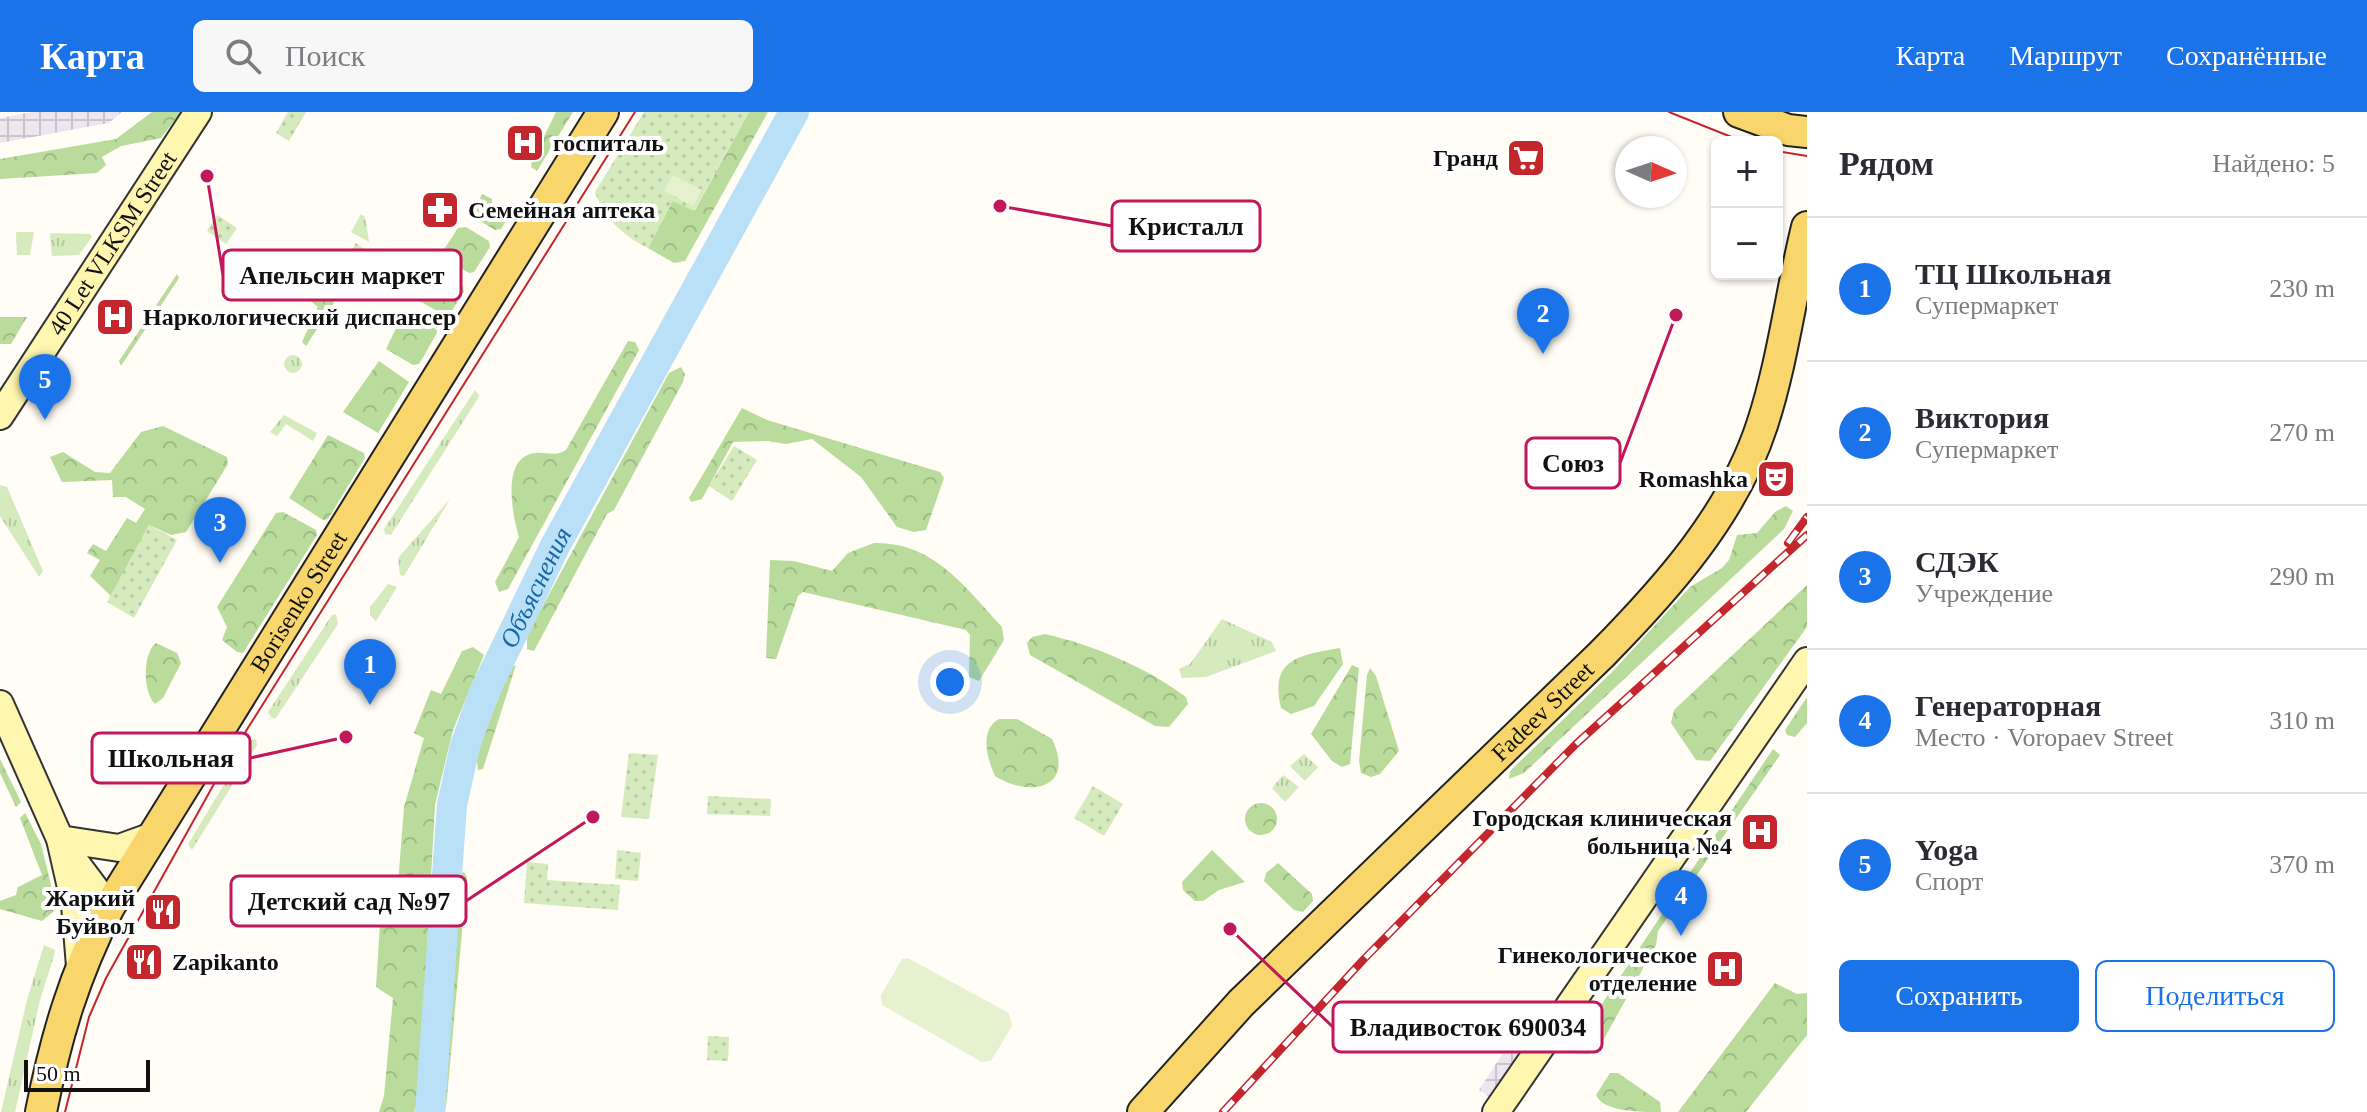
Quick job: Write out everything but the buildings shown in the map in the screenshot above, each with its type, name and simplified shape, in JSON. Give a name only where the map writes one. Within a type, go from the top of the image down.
[{"type":"main road","name":"40 Let VLKSM Street","points":[[0,416],[198,112]]},
{"type":"main road","name":"Borisenko Street","points":[[41,1112],[64,1009],[80,966],[109,907],[603,112]]},
{"type":"main road","points":[[1739,112],[1788,130],[1807,132]]},
{"type":"main road","name":"Fadeev Street","points":[[1143,1112],[1241,1003],[1658,598],[1690,556],[1722,506],[1762,427],[1807,227]]},
{"type":"main road","points":[[1496,1112],[1807,661]]},
{"type":"main road","points":[[0,704],[60,839],[92,888],[109,907]]},
{"type":"main road","points":[[60,839],[119,848],[155,835]]},
{"type":"main road","points":[[60,839],[128,879]]},
{"type":"main road","points":[[60,839],[75,905],[80,966]]},
{"type":"shaded area","points":[[32,112],[122,112],[109,123],[0,143],[0,118]]},
{"type":"shaded area","points":[[1492,1018],[1529,1043],[1491,1098],[1479,1090],[1507,1047],[1484,1029]]},
{"type":"green space","points":[[152,112],[181,112],[161,138],[121,146],[102,157],[106,165],[97,173],[0,179],[0,159],[116,139]]},
{"type":"green space","points":[[288,112],[306,112],[289,141],[276,133]]},
{"type":"green space","points":[[556,112],[573,112],[537,171],[531,167],[532,161]]},
{"type":"green space","points":[[644,112],[749,112],[694,211],[673,201],[648,248],[615,225],[603,210],[595,192]]},
{"type":"green space","points":[[749,112],[768,112],[685,261],[674,263],[648,248],[673,200],[695,210]]},
{"type":"green space","points":[[673,175],[702,190],[693,206],[664,191]]},
{"type":"green space","points":[[482,194],[492,199],[492,211],[501,217],[512,211],[501,229],[495,230],[472,216]]},
{"type":"green space","points":[[361,214],[365,217],[369,242],[351,232]]},
{"type":"green space","points":[[217,215],[237,228],[226,244],[207,231]]},
{"type":"green space","points":[[466,227],[489,241],[490,247],[474,272],[469,273],[444,258],[443,251],[458,228]]},
{"type":"green space","points":[[16,232],[34,232],[30,255],[17,255]]},
{"type":"green space","points":[[50,233],[90,234],[92,237],[79,255],[52,256]]},
{"type":"green space","points":[[356,243],[367,251],[338,298],[326,291]]},
{"type":"green space","points":[[314,270],[328,273],[324,292],[334,303],[306,346],[302,342],[318,307],[304,296]]},
{"type":"green space","points":[[436,270],[463,286],[464,292],[449,315],[416,299],[430,272]]},
{"type":"green space","points":[[177,274],[179,278],[121,366],[119,361]]},
{"type":"green space","points":[[409,311],[436,327],[437,333],[419,364],[413,365],[386,349],[403,314]]},
{"type":"green space","points":[[0,317],[27,317],[11,344],[0,344]]},
{"type":"green space","points":[[628,341],[635,342],[639,350],[508,589],[499,592],[495,582],[519,537],[512,501],[513,475],[517,465],[524,457],[535,453],[555,454],[566,450]]},
{"type":"green space","points":[[293,355],[302,364],[293,373],[284,364]]},
{"type":"green space","points":[[379,361],[409,382],[378,433],[343,412]]},
{"type":"green space","points":[[681,367],[685,374],[683,382],[614,510],[607,514],[534,651],[527,649],[527,635],[669,373]]},
{"type":"green space","points":[[475,390],[479,395],[477,400],[391,535],[385,534],[384,529]]},
{"type":"green space","points":[[742,408],[767,420],[940,472],[944,478],[926,530],[914,532],[897,527],[861,477],[812,439],[786,444],[733,442],[702,499],[691,502],[689,498]]},
{"type":"green space","points":[[284,415],[317,433],[313,441],[286,424],[277,436],[270,432]]},
{"type":"green space","points":[[163,426],[227,457],[228,464],[186,532],[171,535],[149,525],[111,596],[90,576],[100,560],[87,553],[93,544],[106,551],[127,518],[136,523],[145,509],[126,497],[113,497],[112,480],[62,482],[50,457],[63,452],[95,472],[110,473],[141,432]]},
{"type":"green space","points":[[328,435],[364,453],[365,458],[328,519],[323,520],[289,498]]},
{"type":"green space","points":[[734,446],[757,460],[732,501],[709,486]]},
{"type":"green space","points":[[0,485],[7,487],[43,571],[39,577],[0,516]]},
{"type":"green space","points":[[450,499],[404,576],[400,575],[398,558]]},
{"type":"green space","points":[[1786,506],[1793,511],[1784,529],[1524,773],[1509,779],[1510,771],[1614,670],[1690,587],[1722,568],[1729,560],[1737,535],[1757,533],[1775,512]]},
{"type":"green space","points":[[283,512],[316,530],[317,535],[243,653],[237,652],[222,640],[227,627],[217,607],[276,513]]},
{"type":"green space","points":[[149,525],[177,540],[134,618],[107,602]]},
{"type":"green space","points":[[874,543],[914,550],[931,559],[961,583],[1002,627],[1004,640],[979,681],[969,677],[970,635],[966,630],[803,592],[798,596],[776,659],[766,658],[770,560],[794,561],[832,571],[848,553]]},
{"type":"green space","points":[[388,584],[397,587],[376,621],[370,615],[370,607]]},
{"type":"green space","points":[[1807,585],[1807,627],[1710,761],[1696,760],[1671,723],[1674,710]]},
{"type":"green space","points":[[336,614],[338,624],[276,718],[272,718],[268,712],[332,615]]},
{"type":"green space","points":[[1222,619],[1272,642],[1276,651],[1206,677],[1182,678],[1179,669],[1190,664]]},
{"type":"green space","points":[[1045,634],[1082,644],[1136,667],[1186,697],[1188,704],[1169,727],[1155,726],[1030,655],[1027,643],[1032,637]]},
{"type":"green space","points":[[156,643],[177,653],[181,663],[163,698],[155,704],[148,691],[146,664]]},
{"type":"green space","points":[[473,647],[484,655],[453,730],[435,805],[419,1096],[414,1112],[379,1112],[384,1096],[393,998],[376,987],[380,923],[395,923],[404,807],[424,738],[414,733],[431,690],[441,694],[462,651]]},
{"type":"green space","points":[[1340,648],[1343,664],[1314,706],[1291,714],[1281,708],[1278,691],[1284,669],[1301,657]]},
{"type":"green space","points":[[516,665],[483,769],[478,770],[476,755],[510,668]]},
{"type":"green space","points":[[1352,665],[1359,668],[1350,764],[1342,767],[1332,761],[1311,734]]},
{"type":"green space","points":[[1370,668],[1376,676],[1399,751],[1380,774],[1371,777],[1361,773],[1359,761]]},
{"type":"green space","points":[[1807,697],[1807,723],[1795,737],[1787,735],[1785,730]]},
{"type":"green space","points":[[999,719],[1017,719],[1052,739],[1058,756],[1058,769],[1053,778],[1045,784],[1022,787],[995,776],[986,745],[989,730]]},
{"type":"green space","points":[[256,739],[257,745],[192,850],[188,844],[251,740]]},
{"type":"green space","points":[[1773,749],[1780,755],[1658,931],[1656,945],[1600,1046],[1589,1054],[1569,1053]]},
{"type":"green space","points":[[629,753],[658,755],[649,819],[621,817]]},
{"type":"green space","points":[[1304,754],[1318,767],[1305,781],[1290,766]]},
{"type":"green space","points":[[0,759],[21,802],[16,807],[0,773]]},
{"type":"green space","points":[[1283,775],[1299,787],[1285,802],[1272,788]]},
{"type":"green space","points":[[1093,786],[1123,804],[1104,836],[1074,818]]},
{"type":"green space","points":[[708,796],[771,799],[770,816],[707,814]]},
{"type":"green space","points":[[1261,803],[1273,807],[1277,819],[1273,831],[1261,835],[1249,831],[1245,819],[1249,807]]},
{"type":"green space","points":[[25,813],[41,844],[56,905],[42,921],[0,909],[0,901],[16,895],[18,887],[42,875],[20,818]]},
{"type":"green space","points":[[617,850],[641,853],[638,881],[615,879]]},
{"type":"green space","points":[[1212,850],[1245,882],[1219,890],[1203,901],[1195,901],[1183,890],[1182,882]]},
{"type":"green space","points":[[527,862],[548,864],[547,880],[620,885],[618,910],[524,903]]},
{"type":"green space","points":[[1278,863],[1312,894],[1313,901],[1303,912],[1294,910],[1264,881],[1266,873]]},
{"type":"green space","points":[[464,872],[467,877],[447,1098],[445,1112],[440,1112],[460,874]]},
{"type":"green space","points":[[44,945],[55,950],[54,956],[40,1000],[15,1112],[1,1112],[27,1000]]},
{"type":"green space","points":[[908,958],[1009,1013],[1012,1026],[991,1061],[982,1062],[882,1005],[881,995],[902,959]]},
{"type":"green space","points":[[1775,983],[1797,994],[1807,993],[1807,1035],[1746,1112],[1678,1112]]},
{"type":"green space","points":[[708,1036],[729,1037],[728,1061],[707,1060]]},
{"type":"green space","points":[[1610,1073],[1618,1073],[1660,1102],[1661,1112],[1623,1110],[1600,1101],[1596,1095]]},
{"type":"waterway","name":"Объяснения","points":[[430,1112],[452,805],[465,746],[484,693],[555,546],[794,112]]},
{"type":"tram line","points":[[65,1112],[89,1017],[106,978],[224,766],[635,112]]},
{"type":"tram line","points":[[1669,112],[1729,136]]},
{"type":"tram line","points":[[1783,152],[1807,156]]},
{"type":"railway","points":[[1788,543],[1807,517]]},
{"type":"railway","points":[[1223,1112],[1364,959],[1576,744],[1807,535]]},
{"type":"place","name":"госпиталь","points":[[525,143]]},
{"type":"place","name":"Гранд","points":[[1526,158]]},
{"type":"place","name":"Апельсин маркет","points":[[207,176]]},
{"type":"place","name":"Кристалл","points":[[1000,206]]},
{"type":"place","name":"Семейная аптека","points":[[440,210]]},
{"type":"place","name":"Союз","points":[[1676,315]]},
{"type":"place","name":"Наркологический диспансер","points":[[115,317]]},
{"type":"place","name":"Виктория","points":[[1543,354]]},
{"type":"place","name":"Yoga","points":[[45,420]]},
{"type":"place","name":"Romashka","points":[[1776,479]]},
{"type":"place","name":"СДЭК","points":[[220,563]]},
{"type":"place","name":"ТЦ Школьная","points":[[370,705]]},
{"type":"place","name":"Школьная","points":[[346,737]]},
{"type":"place","name":"Детский сад №97","points":[[593,817]]},
{"type":"place","name":"Городская клиническая больница №4","points":[[1760,832]]},
{"type":"place","name":"Жаркий Буйвол","points":[[163,912]]},
{"type":"place","name":"Владивосток 690034","points":[[1230,929]]},
{"type":"place","name":"Генераторная","points":[[1681,936]]},
{"type":"place","name":"Zapikanto","points":[[144,962]]},
{"type":"place","name":"Гинекологическое отделение","points":[[1725,969]]}]
